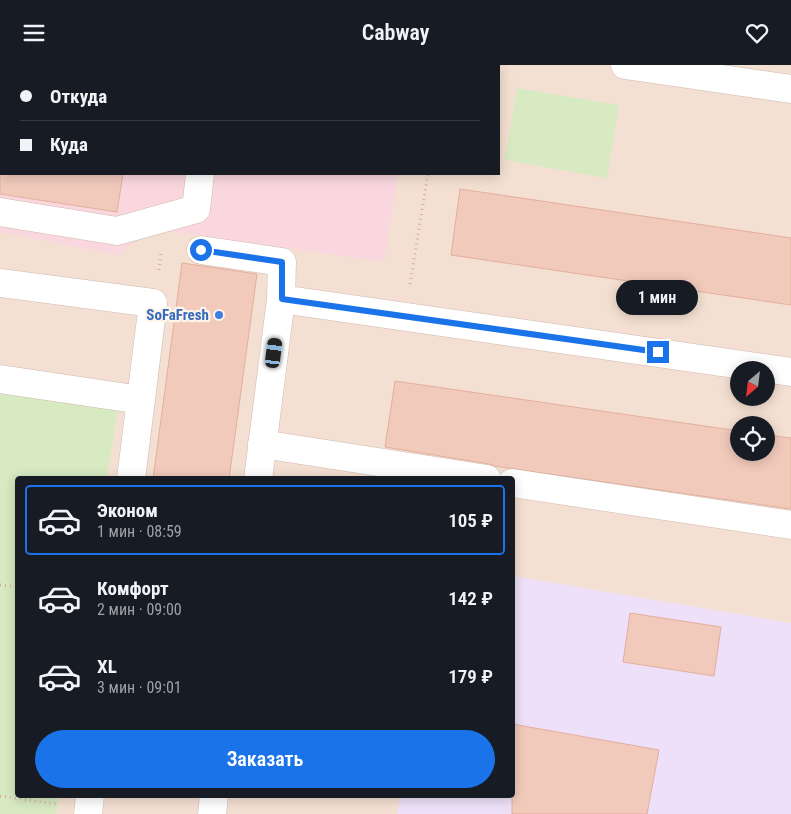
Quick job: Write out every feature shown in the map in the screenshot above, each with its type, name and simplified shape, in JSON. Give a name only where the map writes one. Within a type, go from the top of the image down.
[{"type":"lane","points":[[625,65],[791,89]]},
{"type":"lane","points":[[0,212],[117,231],[196,209],[200,175]]},
{"type":"lane","points":[[201,250],[282,262],[282,299],[258,476]]},
{"type":"lane","points":[[0,283],[153,303],[131,476]]},
{"type":"lane","points":[[282,299],[791,371]]},
{"type":"lane","points":[[0,379],[141,400]]},
{"type":"lane","points":[[262,444],[468,476]]},
{"type":"lane","points":[[515,483],[791,525]]},
{"type":"lane","points":[[212,814],[214,798]]},
{"type":"path","points":[[405,317],[428,175]]},
{"type":"path","points":[[153,303],[162,245],[201,250]]},
{"type":"path","points":[[0,585],[15,587]]},
{"type":"path","points":[[0,795],[15,797]]},
{"type":"path","points":[[22,798],[89,807]]},
{"type":"shaded area","points":[[500,65],[791,65],[791,814],[0,814],[0,175],[500,175]]},
{"type":"shaded area","points":[[0,175],[398,175],[384,262],[150,228],[120,255],[0,232]]},
{"type":"shaded area","points":[[515,576],[791,623],[791,814],[397,814],[400,798],[515,798]]},
{"type":"green space","points":[[517,88],[619,105],[607,178],[505,160]]},
{"type":"green space","points":[[0,385],[119,401],[107,476],[15,476],[15,798],[59,798],[56,814],[0,814]]},
{"type":"building","points":[[0,175],[123,175],[117,212],[0,194]]},
{"type":"building","points":[[460,189],[791,238],[791,305],[451,255]]},
{"type":"building","points":[[182,263],[257,274],[229,476],[153,476]]},
{"type":"building","points":[[395,381],[730,430],[730,461],[775,461],[775,436],[791,438],[791,509],[494,466],[385,447]]},
{"type":"building","points":[[630,613],[721,627],[714,676],[623,662]]},
{"type":"building","points":[[515,725],[659,750],[647,814],[512,814],[512,798],[515,798]]},
{"type":"place","name":"SoFaFresh","points":[[219,315]]},
{"type":"route","points":[[201,250],[282,262],[282,299],[658,352]]}]
